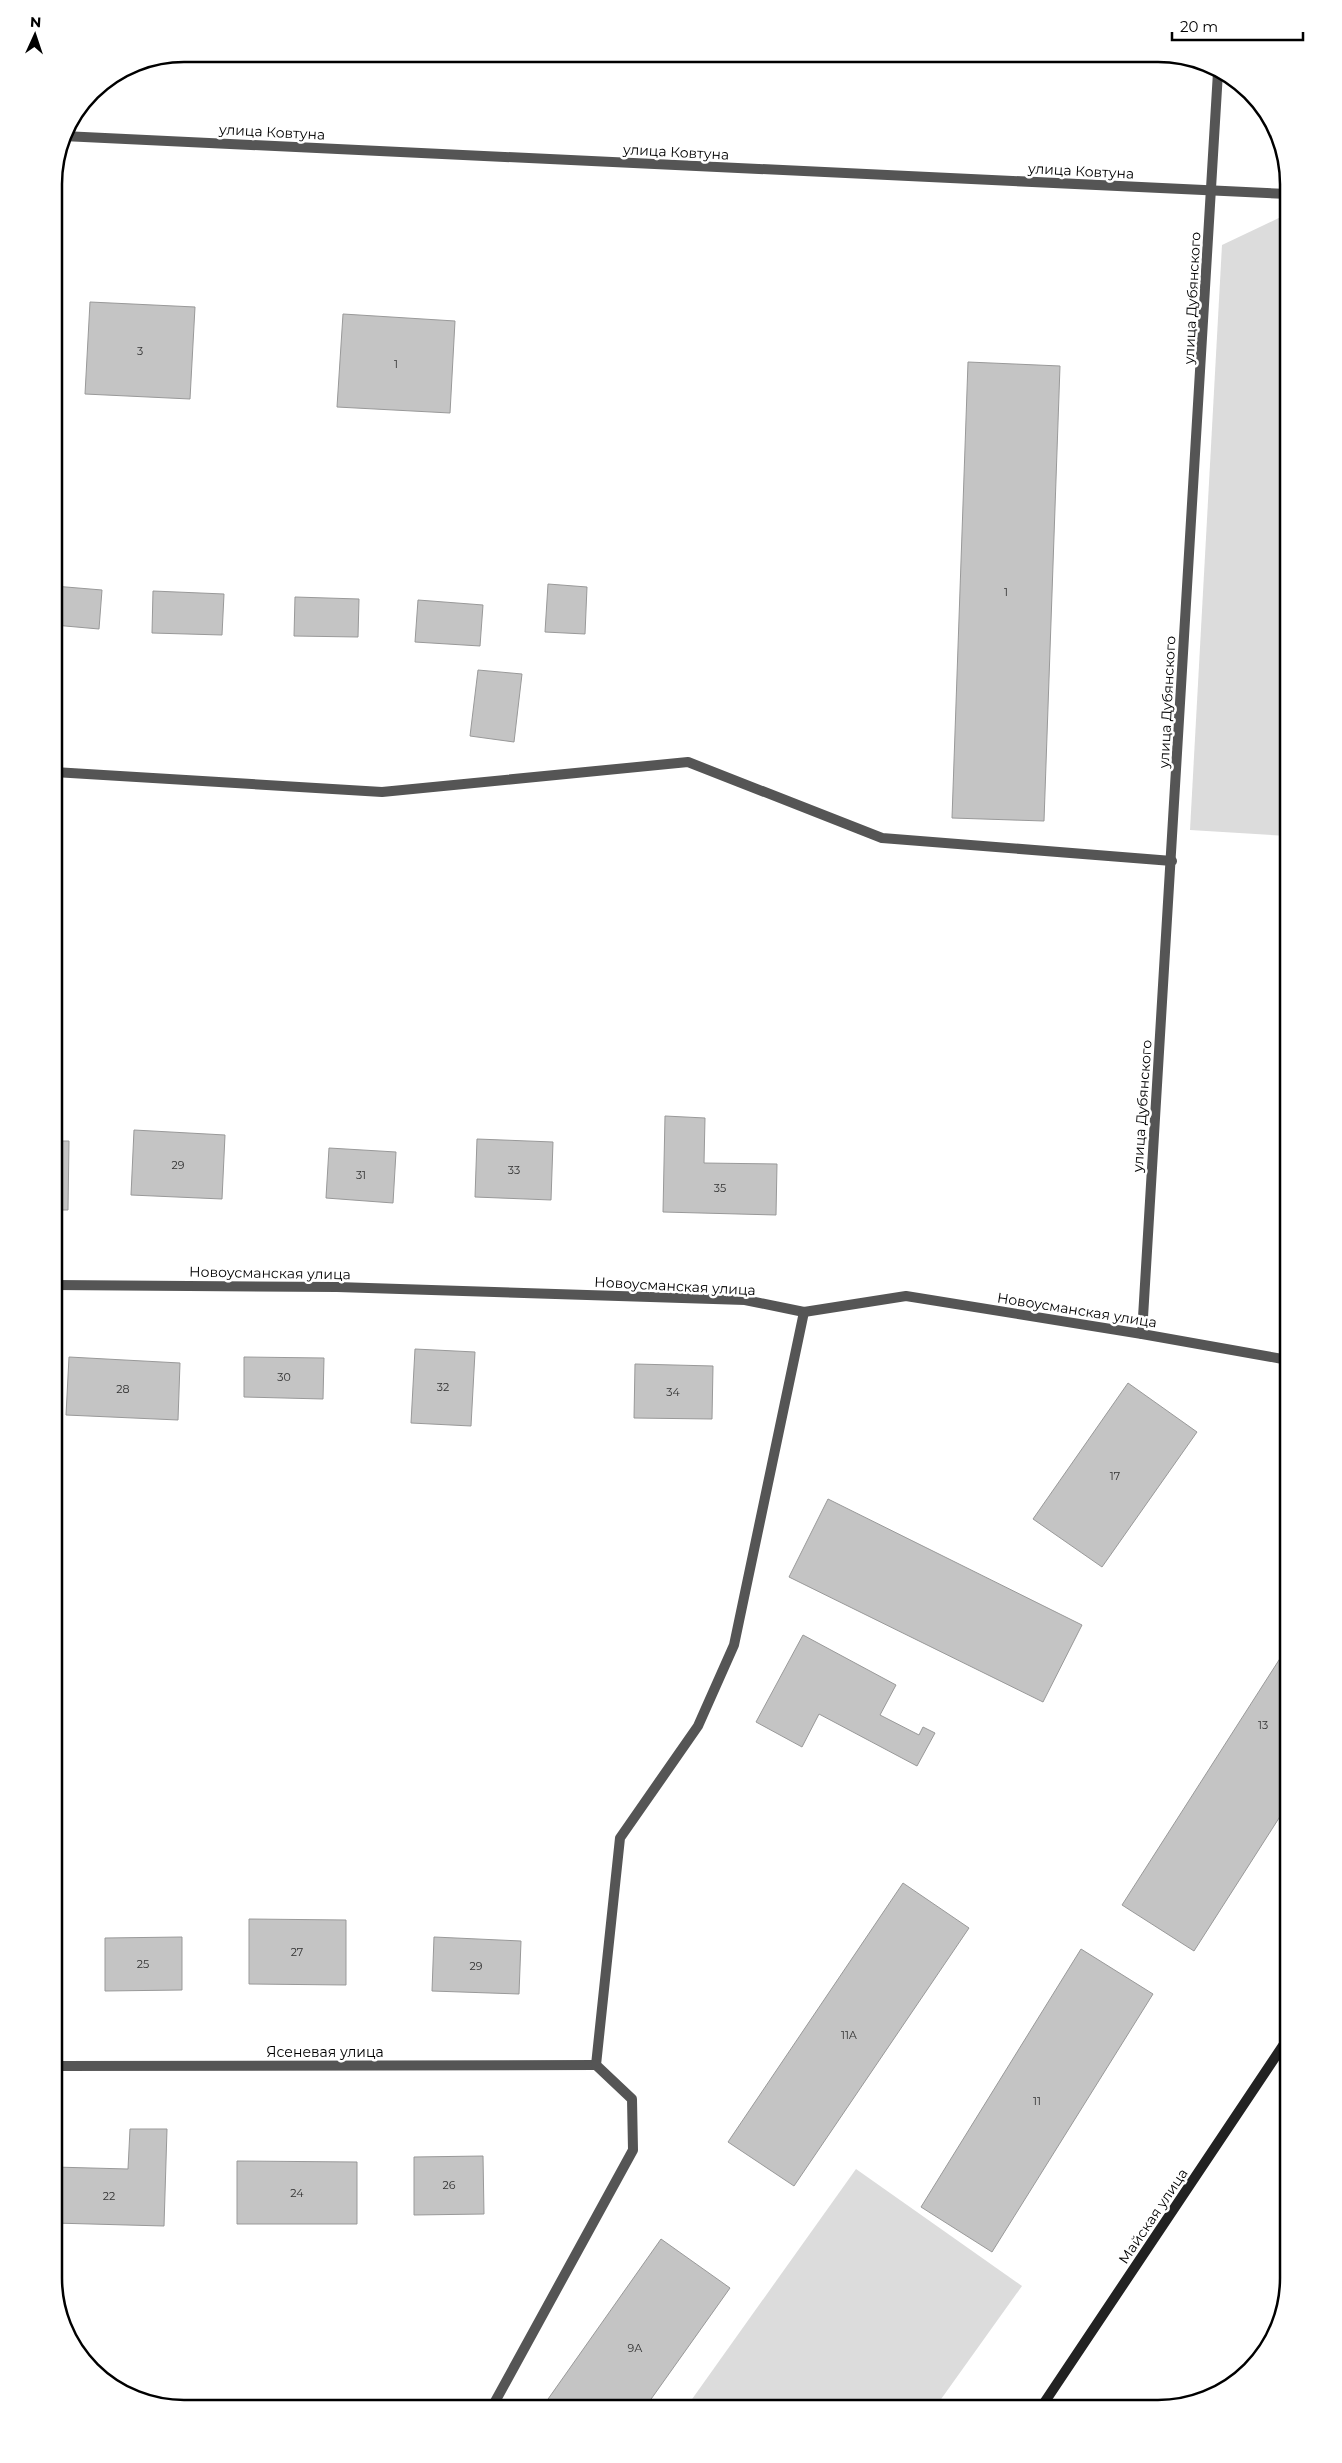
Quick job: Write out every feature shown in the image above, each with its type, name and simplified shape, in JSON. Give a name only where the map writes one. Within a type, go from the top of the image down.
[{"type":"street","name":"улица Дубянского","points":[[1142,1334],[1218,78]]},
{"type":"street","name":"улица Ковтуна","points":[[73,136],[1280,194]]},
{"type":"street","points":[[63,773],[382,792],[688,762],[882,838],[1172,861]]},
{"type":"street","name":"Новоусманская улица","points":[[63,1285],[337,1287],[735,1300],[804,1312],[906,1296],[1280,1359]]},
{"type":"street","points":[[496,2400],[632,2150],[632,2099],[596,2066],[620,1838],[698,1726],[734,1645],[804,1312]]},
{"type":"street","name":"Майская улица","points":[[1046,2400],[1280,2050]]},
{"type":"street","name":"Ясеневая улица","points":[[63,2066],[596,2066]]},
{"type":"shaded area","points":[[1280,217],[1280,836],[1190,830],[1222,245]]},
{"type":"shaded area","points":[[856,2169],[1022,2286],[940,2400],[691,2400]]},
{"type":"building","points":[[90,302],[195,307],[190,399],[85,394]]},
{"type":"building","points":[[343,314],[455,321],[450,413],[337,407]]},
{"type":"building","points":[[968,362],[1060,366],[1044,821],[952,818]]},
{"type":"building","points":[[548,584],[587,587],[585,634],[545,632]]},
{"type":"building","points":[[63,587],[102,590],[99,629],[63,626]]},
{"type":"building","points":[[153,591],[224,594],[222,635],[152,633]]},
{"type":"building","points":[[295,597],[359,599],[358,637],[294,636]]},
{"type":"building","points":[[418,600],[483,605],[480,646],[415,642]]},
{"type":"building","points":[[478,670],[522,674],[514,742],[470,736]]},
{"type":"building","points":[[665,1116],[705,1118],[704,1163],[777,1164],[776,1215],[663,1212]]},
{"type":"building","points":[[134,1130],[225,1135],[222,1199],[131,1195]]},
{"type":"building","points":[[477,1139],[553,1142],[551,1200],[475,1197]]},
{"type":"building","points":[[63,1141],[69,1141],[68,1210],[63,1210]]},
{"type":"building","points":[[329,1148],[396,1152],[393,1203],[326,1198]]},
{"type":"building","points":[[415,1349],[475,1352],[471,1426],[411,1423]]},
{"type":"building","points":[[69,1357],[180,1363],[178,1420],[66,1415]]},
{"type":"building","points":[[244,1357],[324,1358],[323,1399],[244,1397]]},
{"type":"building","points":[[635,1364],[713,1366],[712,1419],[634,1418]]},
{"type":"building","points":[[1128,1383],[1197,1432],[1102,1567],[1033,1519]]},
{"type":"building","points":[[828,1499],[1082,1625],[1043,1702],[789,1577]]},
{"type":"building","points":[[803,1635],[896,1685],[880,1715],[919,1735],[923,1727],[935,1733],[917,1766],[819,1714],[802,1747],[756,1722]]},
{"type":"building","points":[[1280,1658],[1280,1817],[1194,1951],[1122,1905]]},
{"type":"building","points":[[903,1883],[969,1928],[794,2186],[728,2142]]},
{"type":"building","points":[[249,1919],[346,1920],[346,1985],[249,1984]]},
{"type":"building","points":[[182,1937],[182,1990],[105,1991],[105,1938]]},
{"type":"building","points":[[434,1937],[521,1941],[519,1994],[432,1991]]},
{"type":"building","points":[[1081,1949],[1153,1994],[992,2252],[921,2207]]},
{"type":"building","points":[[130,2129],[167,2129],[164,2226],[63,2223],[63,2167],[128,2169]]},
{"type":"building","points":[[483,2156],[484,2214],[414,2215],[414,2157]]},
{"type":"building","points":[[237,2161],[357,2162],[357,2224],[237,2224]]},
{"type":"building","points":[[661,2239],[730,2288],[650,2400],[547,2400]]}]
